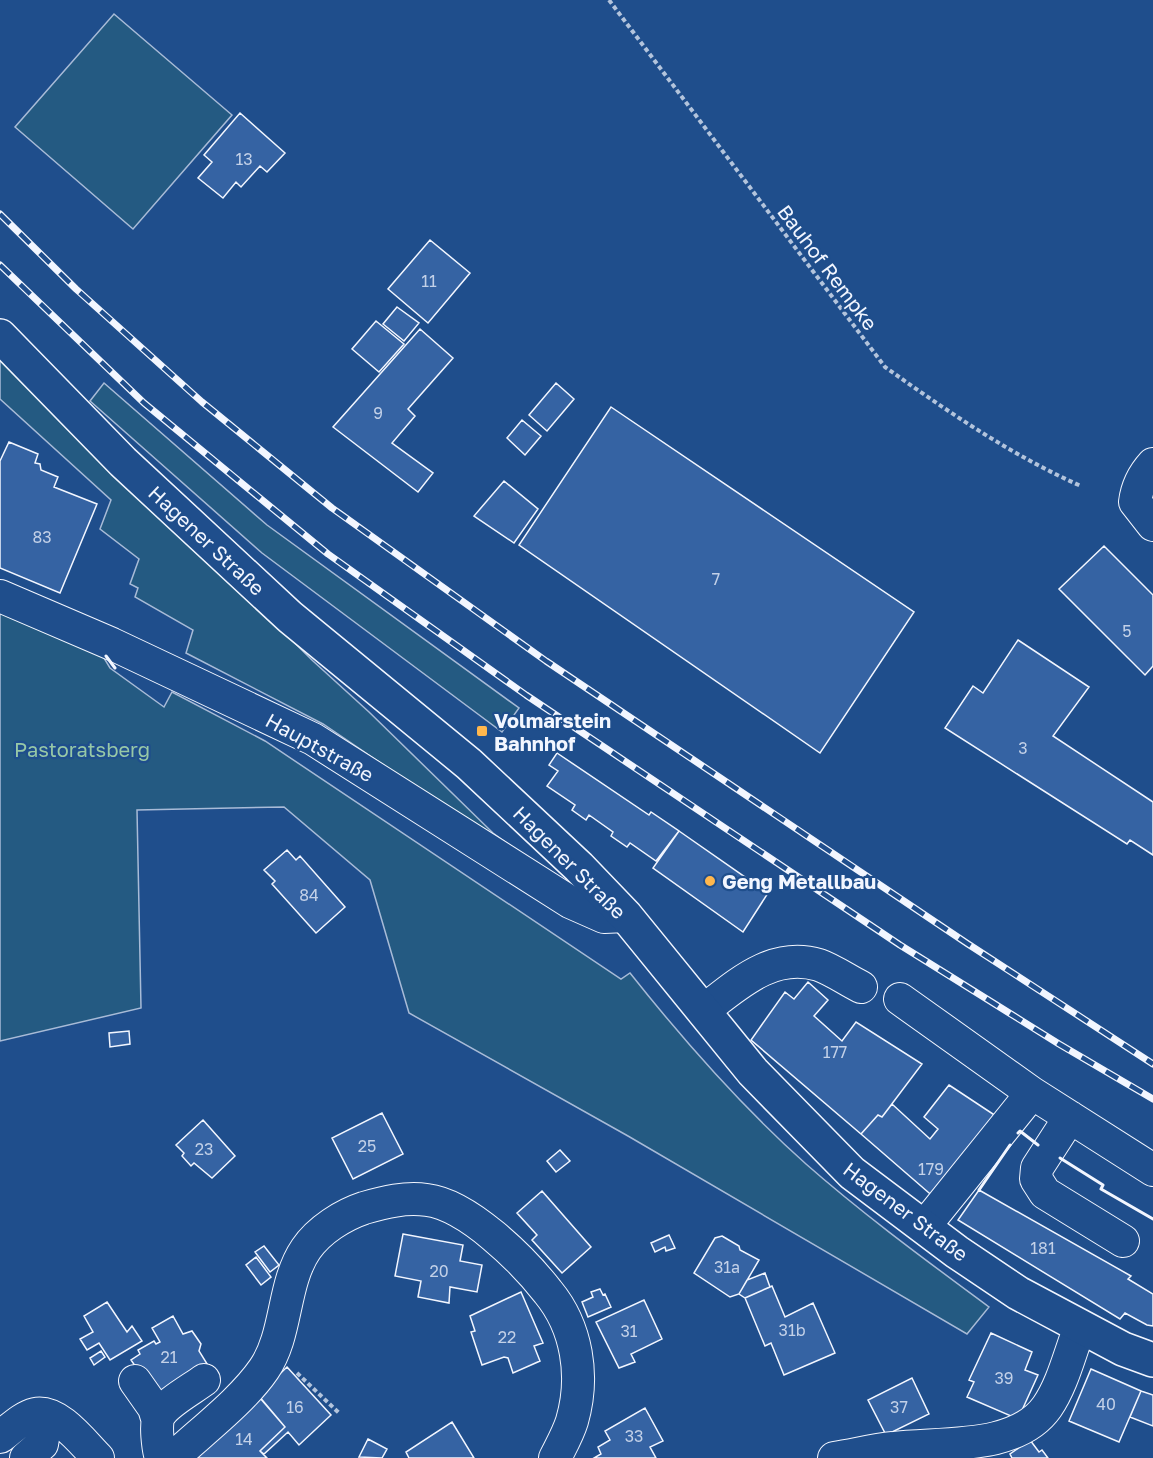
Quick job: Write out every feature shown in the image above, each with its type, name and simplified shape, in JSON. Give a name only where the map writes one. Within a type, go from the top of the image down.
[{"type":"main road","name":"Hagener Straße","points":[[0,336],[123,462],[290,617],[469,764],[579,867],[626,916],[753,1072],[852,1173],[1018,1293],[1123,1349],[1153,1360]]},
{"type":"street","points":[[1144,513],[1137,489],[1145,472],[1153,464]]},
{"type":"street","name":"Hauptstraße","points":[[0,596],[112,644],[313,739],[570,902],[604,917],[626,916]]},
{"type":"street","points":[[703,1011],[753,973],[783,964],[808,963],[821,966],[861,987]]},
{"type":"street","points":[[900,999],[1032,1093],[1153,1170]]},
{"type":"street","points":[[924,1227],[1032,1093]]},
{"type":"street","points":[[1070,1117],[1037,1168],[1036,1179],[1045,1193],[1123,1241]]},
{"type":"street","points":[[173,1458],[245,1391],[264,1369],[274,1352],[296,1270],[305,1250],[316,1237],[341,1218],[382,1203],[404,1199],[438,1202],[486,1230],[511,1250],[558,1304],[576,1347],[578,1382],[572,1421],[555,1458]]},
{"type":"street","points":[[834,1458],[892,1448],[973,1442],[1020,1430],[1047,1407],[1080,1327]]},
{"type":"street","points":[[157,1418],[163,1410],[204,1380]]},
{"type":"street","points":[[135,1381],[154,1408],[161,1458]]},
{"type":"street","points":[[0,1437],[35,1414],[47,1415],[61,1421],[98,1458]]},
{"type":"street","points":[[26,1458],[42,1444],[47,1415]]},
{"type":"path","name":"Bauhof Rempke","points":[[609,0],[885,367],[1021,456],[1081,486]]},
{"type":"path","points":[[274,1352],[339,1413]]},
{"type":"green space","points":[[114,14],[232,115],[133,229],[15,127]]},
{"type":"green space","points":[[0,353],[313,661],[369,712],[493,833],[541,868],[528,863],[323,724],[186,653],[193,630],[135,597],[138,588],[130,584],[139,559],[100,529],[111,500],[0,399]]},
{"type":"green space","points":[[104,383],[267,525],[519,708],[502,732],[262,553],[90,401]]},
{"type":"green space","name":"Pastoratsberg","points":[[0,611],[101,653],[110,668],[164,707],[172,692],[265,741],[621,979],[630,973],[714,1072],[782,1142],[873,1220],[989,1307],[967,1334],[628,1136],[409,1013],[370,880],[284,807],[137,810],[141,1008],[0,1041]]},
{"type":"building","points":[[240,113],[285,153],[267,172],[260,166],[241,187],[236,182],[223,198],[198,178],[212,162],[204,155]]},
{"type":"building","points":[[430,240],[470,273],[428,323],[388,289]]},
{"type":"building","points":[[397,307],[419,323],[404,341],[383,324]]},
{"type":"building","points":[[376,321],[404,344],[379,372],[352,349]]},
{"type":"building","points":[[420,329],[453,358],[408,409],[415,416],[392,443],[433,473],[418,492],[333,427]]},
{"type":"building","points":[[556,383],[574,399],[547,431],[529,415]]},
{"type":"building","points":[[611,407],[914,612],[820,753],[519,545]]},
{"type":"building","points":[[522,420],[541,436],[525,455],[507,438]]},
{"type":"building","points":[[9,442],[38,454],[35,463],[40,464],[41,470],[58,477],[54,487],[97,504],[60,593],[0,568],[0,461]]},
{"type":"building","points":[[504,481],[538,509],[514,543],[474,516]]},
{"type":"building","points":[[1104,546],[1153,595],[1153,666],[1145,675],[1059,589]]},
{"type":"building","points":[[1018,640],[1089,687],[1053,736],[1153,802],[1153,855],[1130,840],[1127,844],[945,728],[973,686],[983,693]]},
{"type":"building","points":[[557,753],[649,815],[651,812],[679,831],[656,861],[630,843],[627,847],[611,836],[613,832],[589,815],[586,820],[572,810],[575,805],[547,786],[558,771],[549,765]]},
{"type":"building","name":"Geng Metallbau","points":[[679,831],[768,893],[743,932],[653,868]]},
{"type":"building","points":[[287,850],[296,860],[300,856],[345,907],[316,933],[272,884],[275,881],[264,870]]},
{"type":"building","points":[[808,982],[828,1000],[814,1016],[842,1041],[856,1022],[922,1064],[882,1117],[878,1115],[861,1134],[751,1040],[785,992],[794,999]]},
{"type":"building","points":[[129,1031],[130,1044],[110,1047],[109,1033]]},
{"type":"building","points":[[949,1085],[1002,1120],[936,1199],[861,1134],[878,1115],[882,1117],[892,1104],[930,1139],[938,1129],[924,1117]]},
{"type":"building","points":[[382,1113],[403,1154],[353,1179],[332,1138]]},
{"type":"building","points":[[203,1120],[235,1156],[212,1178],[194,1163],[191,1166],[182,1156],[184,1153],[176,1145]]},
{"type":"building","points":[[560,1150],[570,1161],[556,1172],[547,1161]]},
{"type":"building","points":[[979,1190],[1131,1276],[1128,1279],[1153,1294],[1153,1326],[1125,1313],[1120,1319],[958,1220]]},
{"type":"building","points":[[542,1191],[591,1247],[562,1273],[532,1240],[537,1235],[517,1213]]},
{"type":"building","points":[[403,1234],[463,1245],[460,1261],[482,1265],[477,1292],[450,1287],[449,1303],[418,1297],[421,1281],[395,1276]]},
{"type":"building","points":[[669,1235],[675,1248],[666,1251],[665,1247],[655,1252],[651,1243]]},
{"type":"building","points":[[722,1236],[739,1246],[740,1250],[759,1260],[739,1294],[730,1297],[694,1273],[715,1238]]},
{"type":"building","points":[[264,1246],[279,1265],[270,1272],[255,1252]]},
{"type":"building","points":[[256,1257],[271,1277],[261,1285],[246,1265]]},
{"type":"building","points":[[765,1273],[770,1287],[745,1298],[739,1294],[747,1280]]},
{"type":"building","points":[[772,1286],[785,1317],[813,1303],[835,1353],[784,1375],[771,1343],[765,1346],[745,1298]]},
{"type":"building","points":[[600,1289],[611,1307],[588,1317],[582,1302],[593,1297],[591,1292]]},
{"type":"building","points":[[521,1292],[543,1343],[534,1346],[540,1361],[513,1373],[508,1358],[504,1357],[482,1365],[471,1332],[475,1331],[470,1316]]},
{"type":"building","points":[[644,1300],[662,1339],[631,1354],[635,1362],[619,1368],[596,1322]]},
{"type":"building","points":[[107,1302],[127,1332],[132,1326],[142,1341],[110,1360],[99,1343],[87,1350],[80,1339],[93,1332],[84,1316]]},
{"type":"building","points":[[173,1316],[183,1334],[192,1331],[201,1344],[199,1351],[209,1367],[165,1397],[161,1390],[155,1395],[131,1360],[140,1354],[138,1350],[154,1341],[156,1344],[160,1342],[152,1328]]},
{"type":"building","points":[[991,1333],[1032,1352],[1025,1370],[1038,1375],[1018,1419],[967,1397],[974,1382],[969,1380]]},
{"type":"building","points":[[101,1351],[105,1357],[94,1365],[90,1358]]},
{"type":"building","points":[[287,1367],[331,1415],[299,1445],[288,1432],[264,1454],[260,1451],[285,1427],[258,1395]]},
{"type":"building","points":[[1091,1369],[1141,1391],[1119,1442],[1069,1421]]},
{"type":"building","points":[[912,1378],[929,1414],[886,1435],[868,1400]]},
{"type":"building","points":[[1141,1391],[1153,1395],[1153,1426],[1130,1417]]},
{"type":"building","points":[[260,1398],[285,1427],[260,1451],[267,1458],[194,1458]]},
{"type":"building","points":[[645,1408],[663,1441],[650,1447],[656,1458],[594,1458],[601,1454],[598,1447],[610,1440],[605,1431]]},
{"type":"building","points":[[452,1422],[474,1458],[409,1458],[406,1452]]},
{"type":"building","points":[[368,1439],[387,1449],[382,1458],[359,1457]]},
{"type":"building","points":[[1030,1440],[1039,1452],[1042,1450],[1048,1458],[1012,1458],[1010,1454]]},
{"type":"railway","points":[[0,214],[76,289],[202,402],[332,508],[546,661],[968,944],[1153,1064]]},
{"type":"railway","points":[[0,265],[144,403],[328,554],[526,695],[900,945],[1059,1044],[1153,1099]]},
{"type":"wall","points":[[106,656],[115,668]]},
{"type":"wall","points":[[1018,1133],[1020,1131],[1038,1145]]},
{"type":"wall","points":[[979,1190],[1010,1145]]},
{"type":"wall","points":[[1060,1158],[1103,1185],[1101,1189],[1153,1219]]},
{"type":"place","name":"Volmarstein Bahnhof","points":[[482,731]]},
{"type":"place","name":"Geng Metallbau","points":[[710,881]]}]
